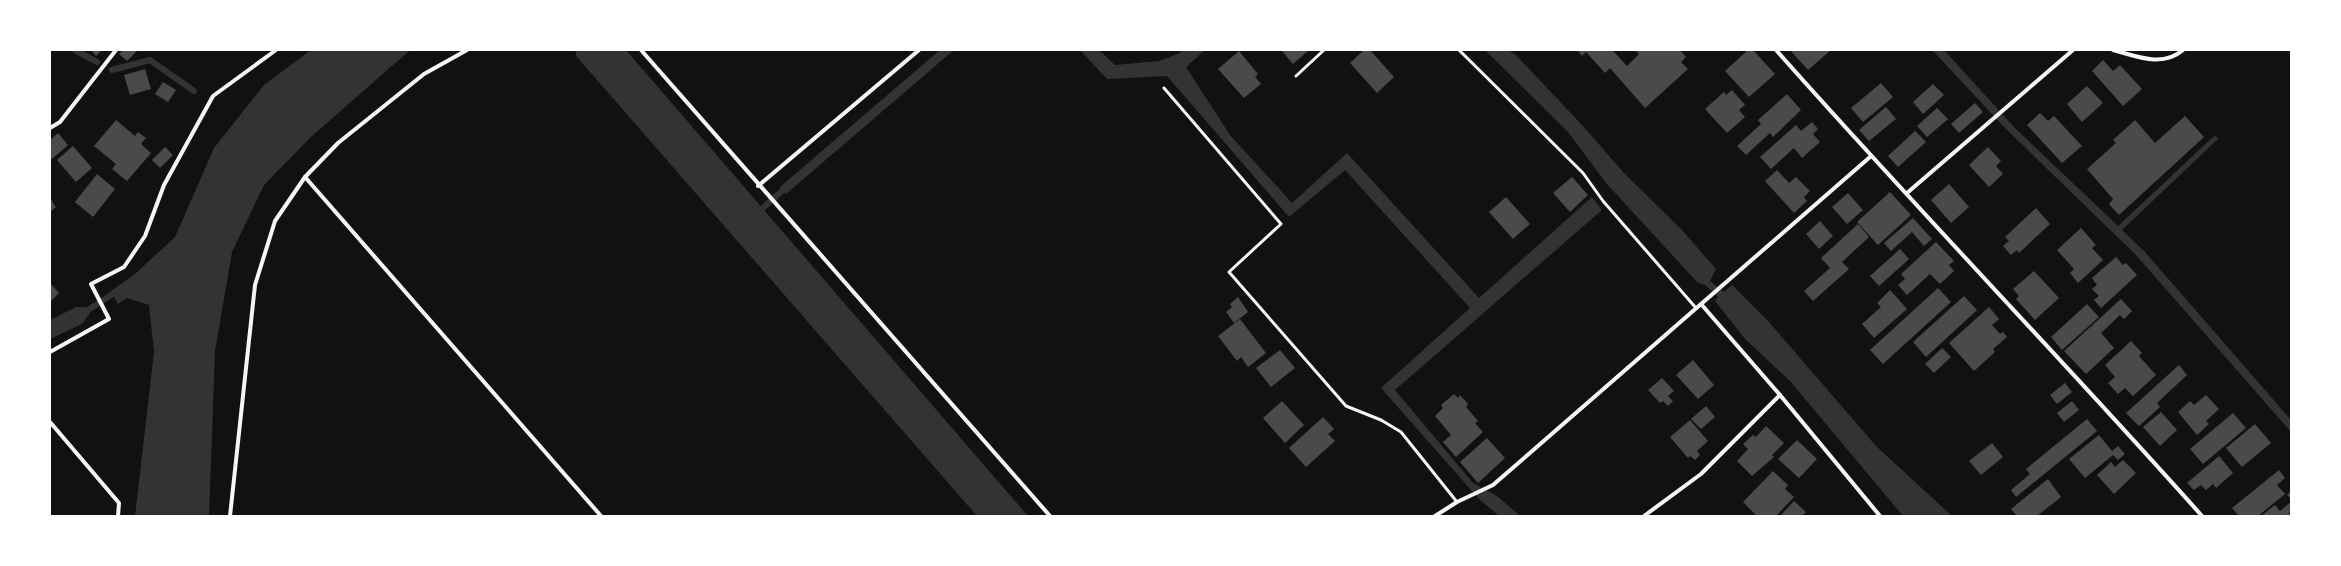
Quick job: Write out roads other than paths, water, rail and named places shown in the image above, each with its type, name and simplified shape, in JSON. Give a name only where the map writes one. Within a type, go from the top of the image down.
[{"type":"street","points":[[50,128],[60,122],[116,50]]},
{"type":"street","points":[[50,352],[109,318],[91,284],[124,267],[145,236],[164,185],[213,96],[276,50]]},
{"type":"street","points":[[230,516],[255,285],[275,221],[305,177],[338,144],[424,74],[467,50]]},
{"type":"street","points":[[641,50],[758,186],[1050,516]]},
{"type":"street","points":[[758,186],[919,50]]},
{"type":"street","points":[[1776,50],[1870,156],[1907,193],[2202,516]]},
{"type":"street","points":[[1907,193],[2003,112],[2073,50]]},
{"type":"street","points":[[2113,50],[2152,61],[2176,56],[2183,50]]},
{"type":"street","points":[[1435,516],[1457,502],[1493,485],[1870,156]]},
{"type":"street","points":[[305,177],[601,516]]},
{"type":"street","points":[[1701,304],[1880,516]]},
{"type":"street","points":[[1644,516],[1701,474],[1780,396]]},
{"type":"street","points":[[50,422],[119,503],[118,516]]},
{"type":"lane","points":[[1296,76],[1324,50]]},
{"type":"lane","points":[[1459,50],[1583,173],[1603,201],[1696,308]]},
{"type":"lane","points":[[1164,88],[1282,224],[1229,272],[1346,406],[1381,420],[1401,432],[1457,502]]},
{"type":"waterway","points":[[75,50],[97,62]]},
{"type":"waterway","points":[[112,70],[150,60],[194,91]]},
{"type":"waterway","points":[[763,208],[783,190]]},
{"type":"waterway","points":[[88,310],[119,290]]}]
